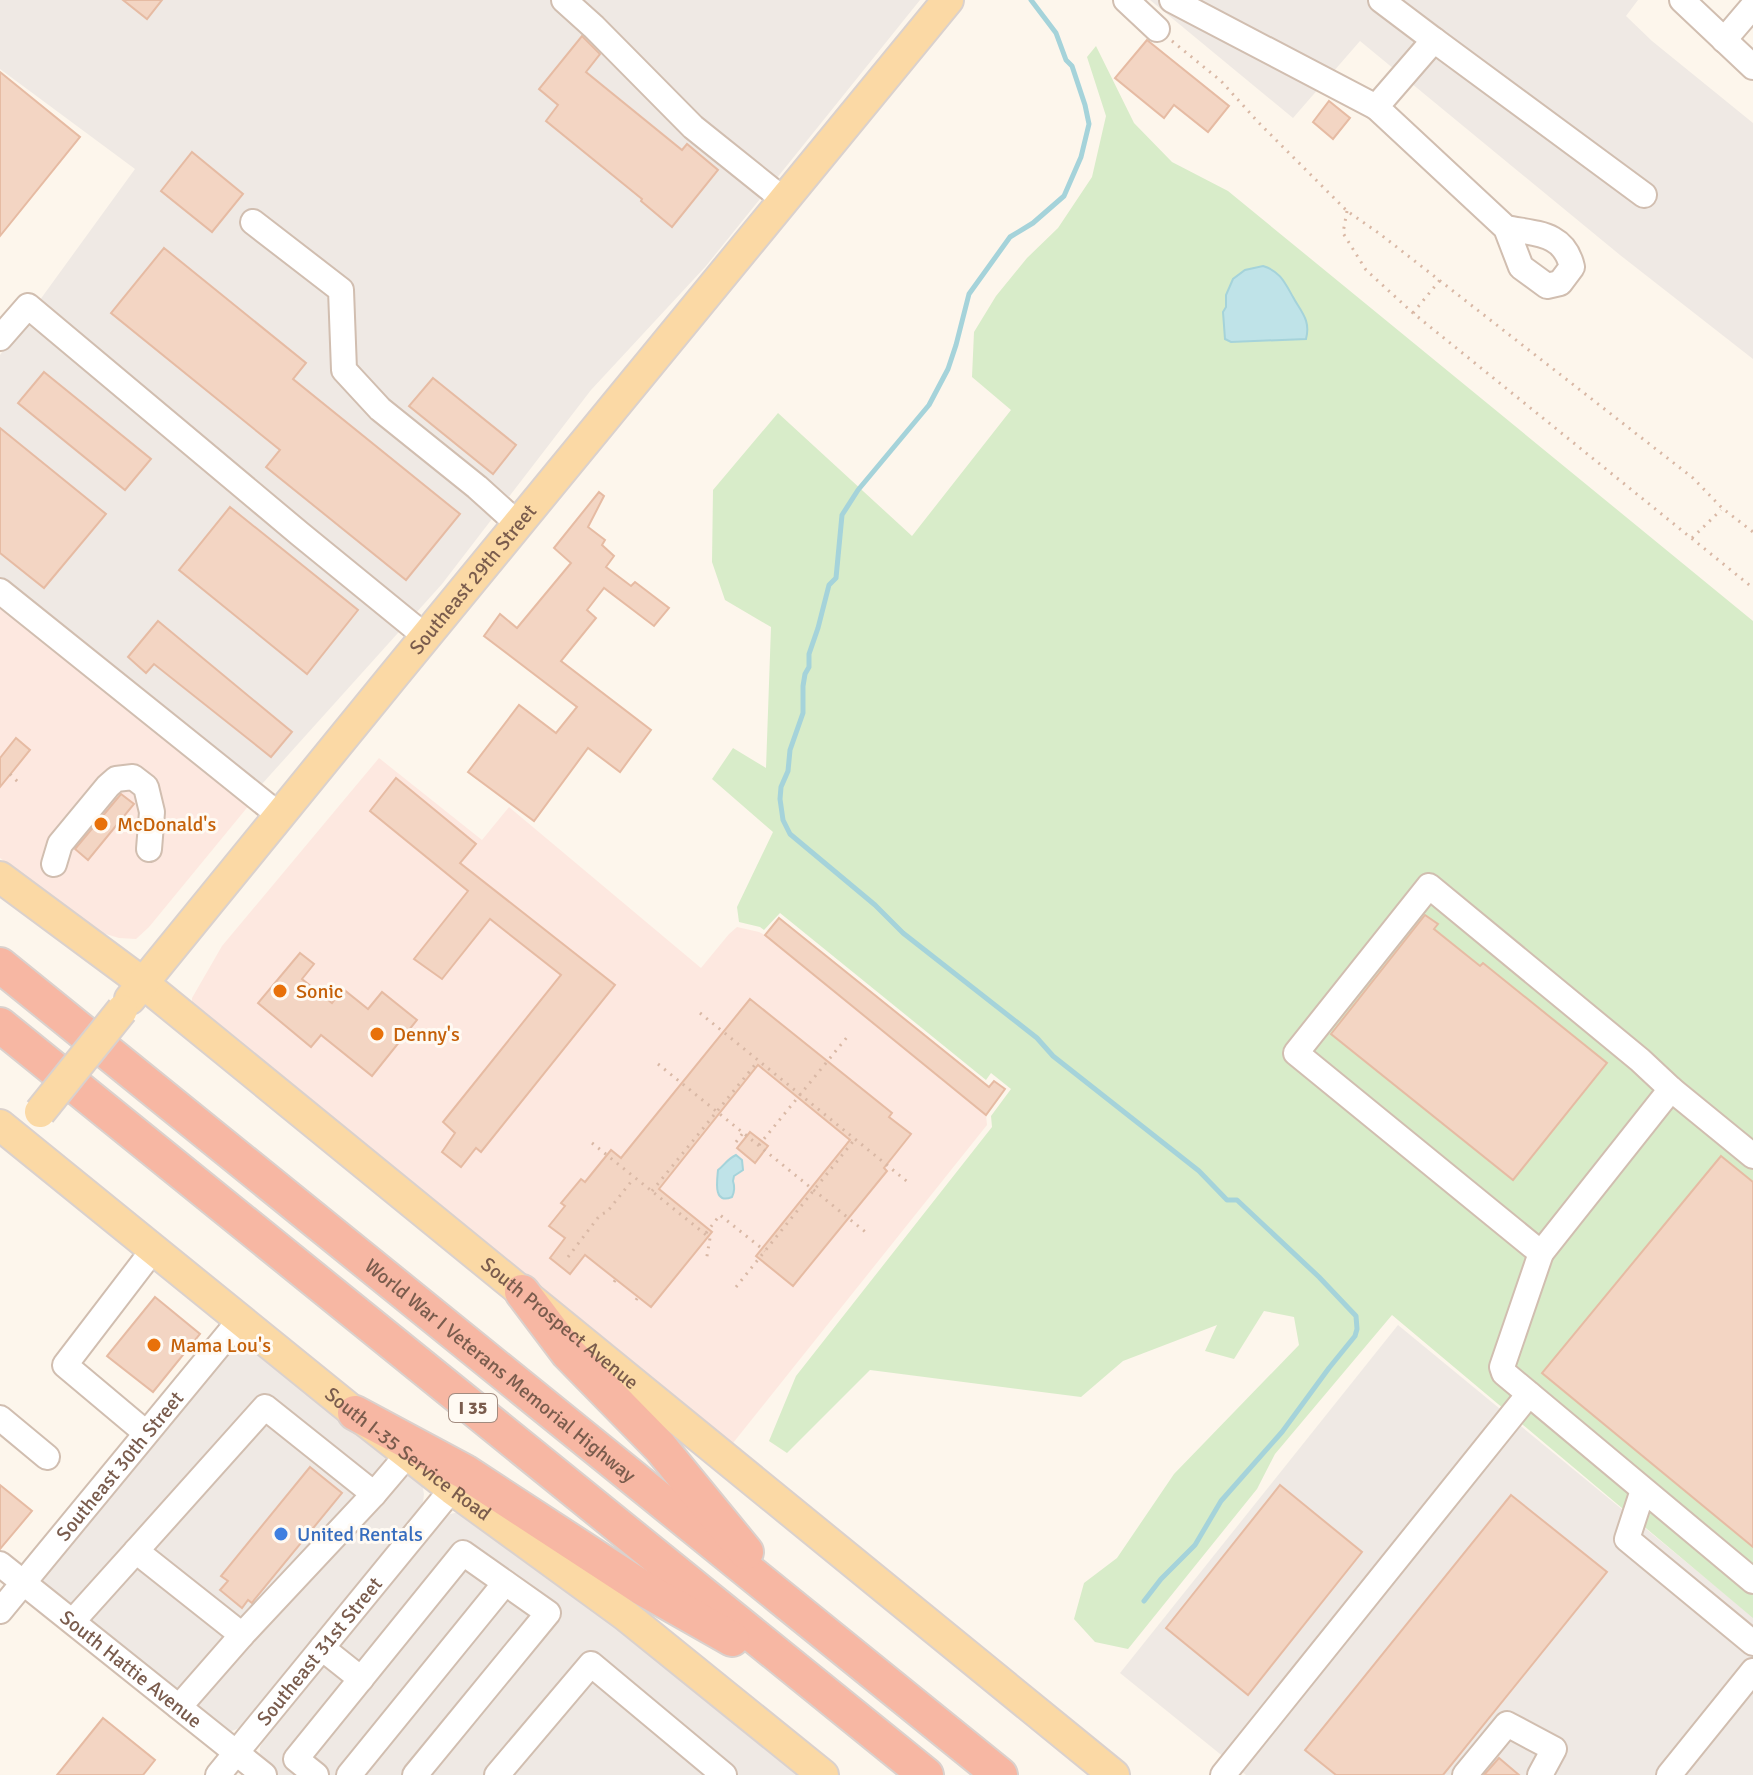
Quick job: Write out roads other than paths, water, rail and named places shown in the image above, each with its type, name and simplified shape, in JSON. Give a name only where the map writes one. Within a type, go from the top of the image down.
[{"type":"highway","name":"World War I Veterans Memorial Highway","points":[[0,965],[1000,1775]]},
{"type":"highway","name":"I 35","points":[[0,1025],[926,1775]]},
{"type":"highway","points":[[522,1292],[568,1353],[660,1447],[792,1608]]},
{"type":"highway","points":[[355,1413],[465,1472],[644,1589],[821,1690]]},
{"type":"main road","name":"Southeast 29th Street","points":[[5,1142],[40,1112],[425,636],[948,0]]},
{"type":"main road","name":"South Prospect Avenue","points":[[0,877],[143,983],[1114,1775]]},
{"type":"main road","name":"South I-35 Service Road","points":[[5,1142],[153,1250],[452,1489],[625,1615],[823,1775]]},
{"type":"street","points":[[564,0],[693,127],[784,200]]},
{"type":"street","points":[[1126,0],[1157,29]]},
{"type":"street","points":[[1172,0],[1376,107],[1506,228]]},
{"type":"street","points":[[1381,0],[1644,195]]},
{"type":"street","points":[[1688,2],[1753,67]]},
{"type":"street","points":[[1724,40],[1753,6]]},
{"type":"street","points":[[1376,107],[1434,40]]},
{"type":"street","points":[[253,222],[341,290],[344,370],[380,409],[518,524]]},
{"type":"street","points":[[4,333],[28,306],[425,636]]},
{"type":"street","points":[[0,591],[279,815]]},
{"type":"street","points":[[54,864],[60,844],[116,779],[133,777],[146,787],[152,812],[149,849]]},
{"type":"street","points":[[1541,1253],[1296,1053],[1429,886],[1753,1156]]},
{"type":"street","points":[[1671,1089],[1541,1253],[1502,1367],[1504,1373],[1753,1581]]},
{"type":"street","points":[[146,1433],[65,1365],[153,1250]]},
{"type":"street","name":"Southeast 30th Street","points":[[0,1611],[240,1320]]},
{"type":"street","points":[[1223,1775],[1529,1394]]},
{"type":"street","points":[[73,1621],[265,1407],[374,1494]]},
{"type":"street","points":[[0,1418],[47,1457]]},
{"type":"street","points":[[179,1707],[408,1454]]},
{"type":"street","name":"Southeast 31st Street","points":[[218,1775],[452,1489]]},
{"type":"street","points":[[1643,1490],[1627,1539],[1753,1643]]},
{"type":"street","points":[[136,1551],[242,1635]]},
{"type":"street","points":[[316,1775],[296,1759],[463,1553],[548,1613],[415,1775]]},
{"type":"street","name":"South Hattie Avenue","points":[[0,1564],[264,1775]]},
{"type":"street","points":[[349,1775],[505,1583]]},
{"type":"street","points":[[322,1648],[361,1679]]},
{"type":"street","points":[[497,1775],[591,1664],[724,1775]]},
{"type":"street","points":[[1669,1775],[1753,1671]]},
{"type":"street","points":[[1465,1775],[1507,1724],[1554,1749],[1540,1775]]},
{"type":"water","points":[[1263,266],[1278,274],[1302,312],[1306,321],[1306,339],[1231,342],[1225,339],[1223,312],[1233,279],[1245,270]]},
{"type":"water","points":[[736,1155],[742,1160],[743,1170],[734,1176],[732,1197],[722,1198],[718,1191],[718,1170]]},
{"type":"waterway","points":[[1031,0],[1056,33],[1066,60],[1072,66],[1085,105],[1089,124],[1081,157],[1064,196],[1033,223],[1010,237],[969,294],[948,369],[929,405],[858,490],[842,515],[836,578],[829,585],[809,654],[803,686],[803,713],[790,750],[780,799],[783,820],[790,834],[875,905],[903,933],[1199,1171],[1227,1200],[1237,1200],[1356,1316],[1355,1336],[1282,1432],[1221,1501],[1195,1545],[1144,1601]]},
{"type":"place","name":"McDonald's","points":[[101,824]]},
{"type":"place","name":"Sonic","points":[[280,991]]},
{"type":"place","name":"Denny's","points":[[377,1034]]},
{"type":"place","name":"Mama Lou's","points":[[154,1345]]},
{"type":"place","name":"United Rentals","points":[[281,1534]]}]
